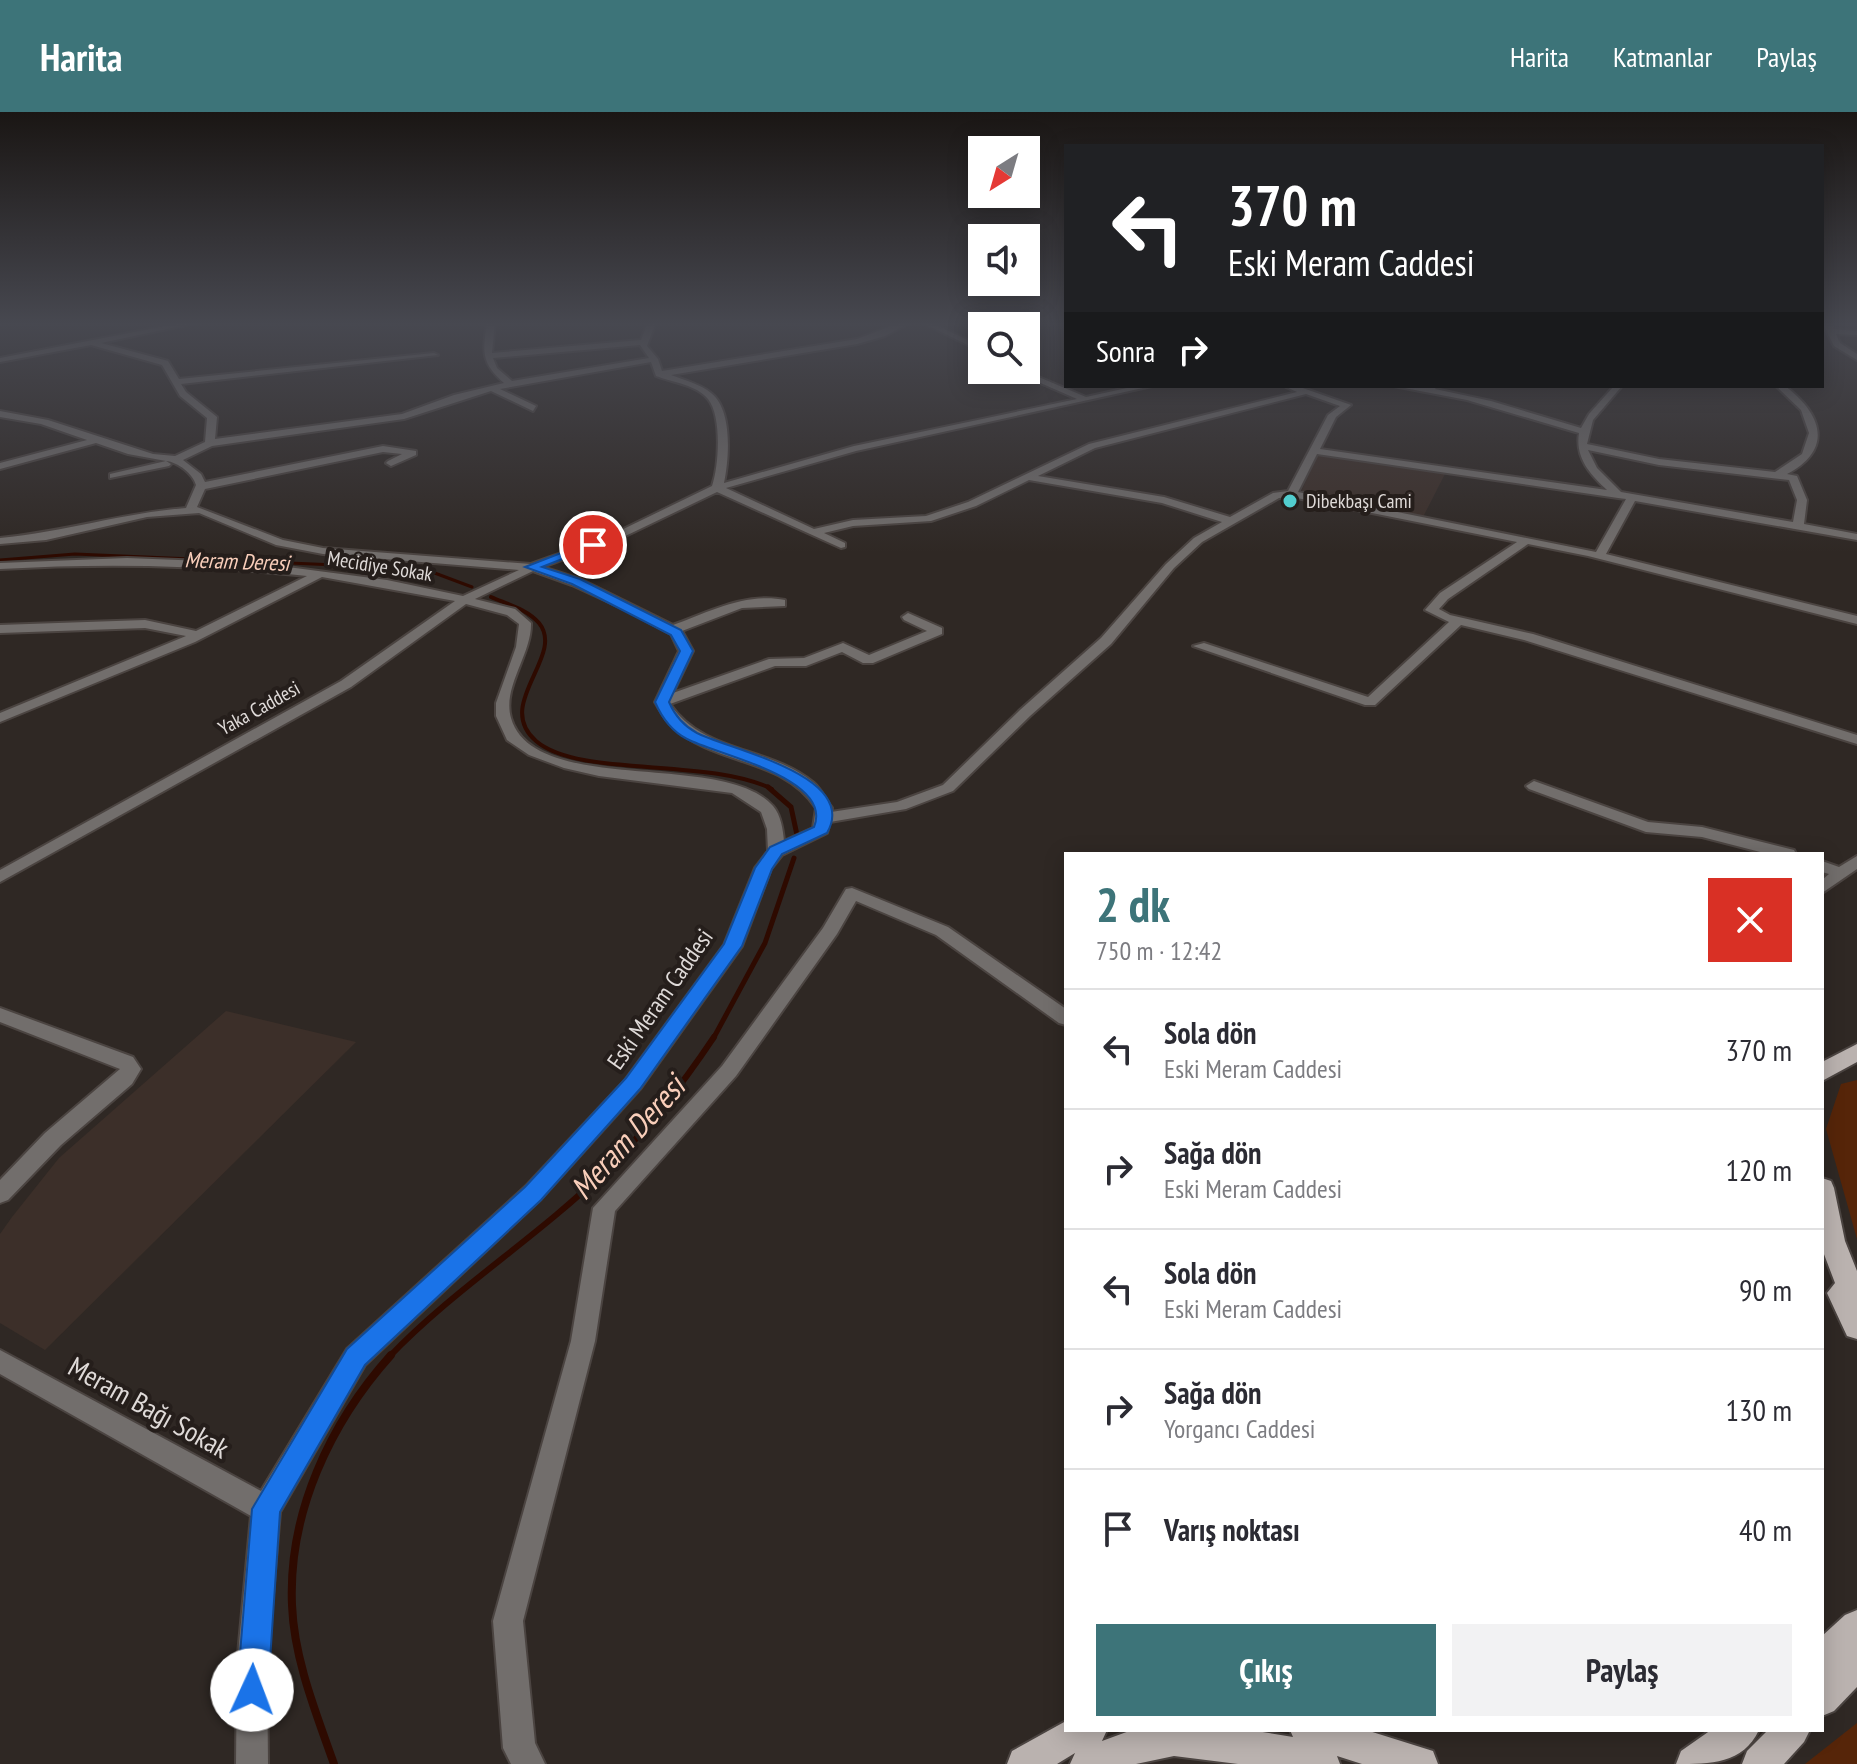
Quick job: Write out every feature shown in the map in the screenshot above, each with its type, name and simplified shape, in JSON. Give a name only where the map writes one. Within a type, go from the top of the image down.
[{"type":"main road","points":[[1824,1065],[1857,1046]]},
{"type":"main road","points":[[1824,1072],[1857,1052]]},
{"type":"main road","points":[[1824,1199],[1832,1241],[1857,1305]]},
{"type":"main road","points":[[1824,1246],[1845,1307],[1857,1327]]},
{"type":"main road","points":[[1824,1656],[1857,1627]]},
{"type":"main road","points":[[1824,1697],[1857,1663]]},
{"type":"main road","points":[[1315,1732],[1420,1764]]},
{"type":"main road","points":[[1694,1764],[1738,1732]]},
{"type":"main road","points":[[1760,1764],[1790,1732]]},
{"type":"main road","points":[[1025,1764],[1078,1741],[1145,1743],[1174,1738],[1215,1737],[1322,1764]]},
{"type":"street","points":[[189,399],[212,417],[210,443]]},
{"type":"street","points":[[114,476],[178,460],[210,443],[404,416],[451,399]]},
{"type":"street","points":[[514,399],[533,408]]},
{"type":"street","points":[[712,399],[717,408],[724,450],[717,488],[841,545]]},
{"type":"street","name":"Yaka Caddesi","points":[[0,877],[346,684],[466,599],[531,567],[613,538],[717,488],[854,449],[1078,399]]},
{"type":"street","points":[[1031,478],[1033,473],[1092,446],[1278,399]]},
{"type":"street","points":[[1292,494],[1332,415],[1347,405],[1334,399]]},
{"type":"street","points":[[1476,399],[1500,405],[1527,417],[1586,432]]},
{"type":"street","points":[[1607,399],[1589,421],[1582,446],[1585,462],[1618,495]]},
{"type":"street","points":[[1777,475],[1795,467],[1812,444],[1816,428],[1800,399]]},
{"type":"street","points":[[0,414],[39,419],[153,459],[178,460],[202,480],[203,486],[190,510]]},
{"type":"street","points":[[0,466],[96,441]]},
{"type":"street","points":[[1582,446],[1659,462],[1793,478],[1802,500],[1798,527]]},
{"type":"street","points":[[203,486],[383,449],[413,453],[391,463]]},
{"type":"street","points":[[1315,451],[1632,497],[1857,537]]},
{"type":"street","points":[[814,532],[853,523],[927,519],[972,504],[1031,478],[1164,500],[1234,522]]},
{"type":"street","points":[[825,818],[900,806],[948,788],[1025,713],[1106,641],[1198,540],[1277,495],[1292,494],[1599,556],[1857,620]]},
{"type":"street","points":[[1599,556],[1632,497]]},
{"type":"street","points":[[0,541],[46,537],[147,514],[190,510],[210,514],[280,543],[323,551],[531,567],[576,582],[672,630],[686,651],[662,702],[669,718],[690,735],[770,766],[809,786],[820,799],[825,818],[821,830],[776,851]]},
{"type":"street","points":[[1526,541],[1444,596],[1431,610],[1458,621],[1528,637],[1857,740]]},
{"type":"street","name":"Mecidiye Sokak","points":[[0,566],[96,561],[319,574],[386,582],[511,612],[525,623],[527,640],[507,681],[502,718],[517,740],[540,756],[574,768],[729,786],[768,810],[775,829],[776,851]]},
{"type":"street","points":[[0,718],[198,635],[319,574]]},
{"type":"street","points":[[672,630],[769,600],[781,603]]},
{"type":"street","points":[[662,702],[774,662],[806,662],[843,647],[868,660],[938,631],[908,617]]},
{"type":"street","points":[[1199,646],[1370,702],[1458,621]]},
{"type":"street","points":[[0,629],[145,624],[198,635]]},
{"type":"street","points":[[1534,786],[1646,827],[1702,832],[1780,852]]},
{"type":"street","name":"Eski Meram Caddesi","points":[[252,1764],[252,1665],[266,1509],[356,1357],[533,1193],[633,1084],[733,946],[763,868],[776,851]]},
{"type":"street","points":[[1824,886],[1857,861]]},
{"type":"street","points":[[1824,867],[1841,873]]},
{"type":"street","points":[[529,1764],[519,1748],[508,1621],[583,1341],[604,1208],[729,1071],[831,930],[852,893],[942,931],[1064,1017]]},
{"type":"street","points":[[0,1015],[126,1062],[131,1069],[125,1079],[53,1139],[0,1194]]},
{"type":"street","name":"Meram Bağı Sokak","points":[[0,1361],[266,1509]]},
{"type":"shaded area","points":[[1318,454],[1445,474],[1423,517],[1300,494]]},
{"type":"shaded area","points":[[226,1011],[356,1042],[45,1350],[0,1323],[0,1234],[12,1217],[59,1158]]},
{"type":"shaded area","points":[[1857,1080],[1857,1239],[1826,1129],[1841,1084]]},
{"type":"shaded area","points":[[1857,1723],[1857,1764],[1805,1764]]},
{"type":"waterway","name":"Meram Deresi","points":[[0,560],[75,554],[407,568],[432,572],[472,587]]},
{"type":"waterway","name":"Meram Deresi","points":[[491,597],[529,614],[539,623],[545,636],[544,650],[525,696],[522,712],[525,727],[536,741],[556,752],[582,760],[714,773],[769,788]]},
{"type":"waterway","name":"Meram Deresi","points":[[769,788],[791,807],[797,835]]},
{"type":"waterway","name":"Meram Deresi","points":[[713,1039],[765,943],[794,858]]},
{"type":"waterway","name":"Meram Deresi","points":[[391,1355],[441,1308],[553,1218],[606,1170],[664,1106],[714,1037]]},
{"type":"waterway","name":"Meram Deresi","points":[[334,1764],[307,1686],[297,1645],[292,1605],[297,1537],[305,1503],[332,1440],[369,1381],[391,1355]]},
{"type":"place","name":"Dibekbaşı Cami","points":[[1290,501]]},
{"type":"route","points":[[252,1690],[266,1509],[356,1357],[533,1193],[633,1084],[733,946],[763,868],[776,851],[821,830],[825,818],[820,799],[809,786],[770,766],[690,735],[669,718],[662,702],[686,651],[676,632],[576,582],[531,567],[593,545]]}]
